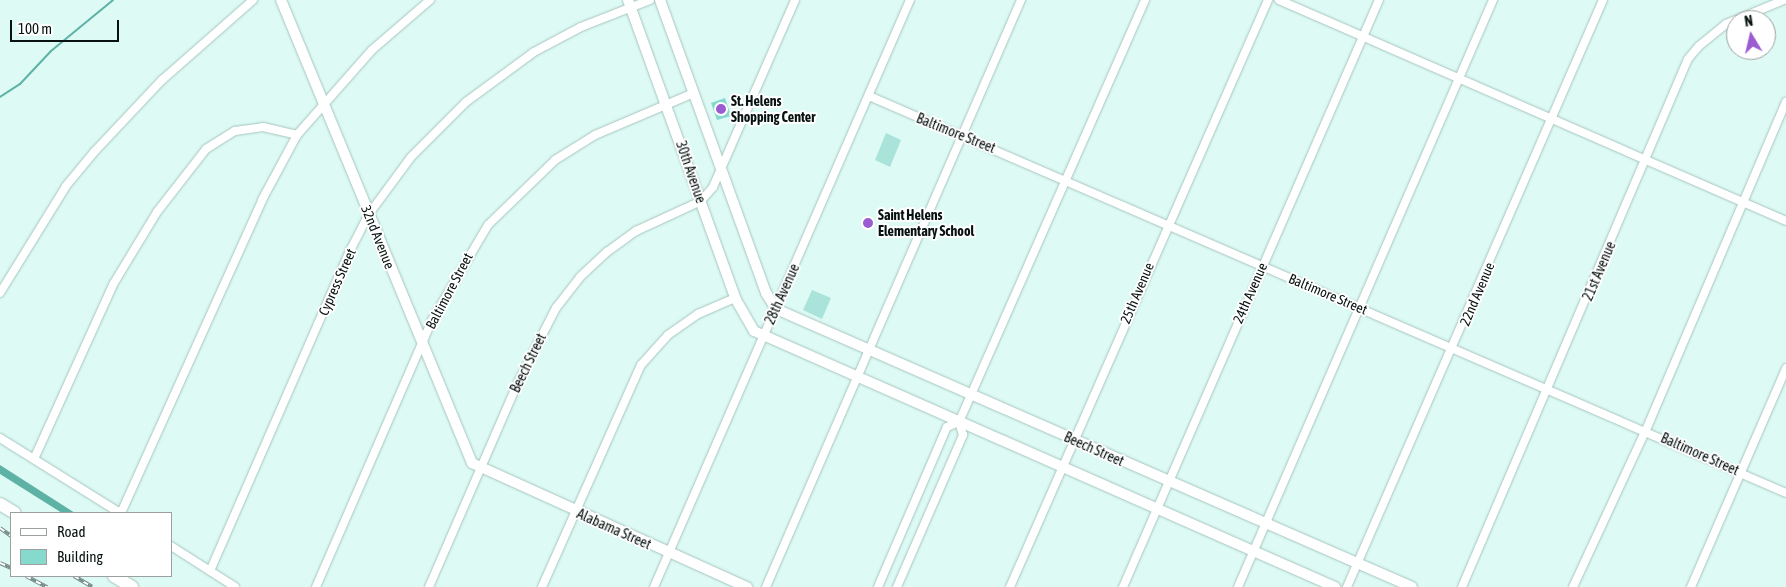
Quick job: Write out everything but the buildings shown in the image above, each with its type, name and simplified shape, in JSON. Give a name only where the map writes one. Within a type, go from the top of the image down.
[{"type":"main road","points":[[0,504],[13,512]]},
{"type":"main road","points":[[116,577],[132,587]]},
{"type":"street","points":[[0,293],[66,186],[95,151],[162,80],[252,0]]},
{"type":"street","name":"32nd Avenue","points":[[280,0],[467,455],[481,469]]},
{"type":"street","points":[[121,512],[262,200],[297,135],[322,102],[372,50],[430,0]]},
{"type":"street","name":"Cypress Street","points":[[210,570],[369,214],[423,144],[498,76],[581,27],[629,3],[650,0]]},
{"type":"street","points":[[660,0],[766,293],[776,309]]},
{"type":"street","points":[[701,200],[713,187],[722,168],[795,0]]},
{"type":"street","name":"28th Avenue","points":[[654,587],[910,0]]},
{"type":"street","points":[[766,587],[1021,0]]},
{"type":"street","points":[[897,587],[962,435],[959,422],[1146,0]]},
{"type":"street","name":"25th Avenue","points":[[1010,587],[1167,224],[1268,0]]},
{"type":"street","points":[[1278,0],[1786,221]]},
{"type":"street","name":"24th Avenue","points":[[1123,587],[1379,0]]},
{"type":"street","points":[[1238,587],[1252,551],[1493,0]]},
{"type":"street","name":"22nd Avenue","points":[[1347,587],[1453,349],[1603,0]]},
{"type":"street","name":"21st Avenue","points":[[1462,587],[1647,160],[1681,75],[1699,46],[1726,24],[1784,0]]},
{"type":"street","name":"30th Avenue","points":[[629,3],[735,298],[747,322],[763,337]]},
{"type":"street","name":"Baltimore Street","points":[[316,587],[422,344],[467,256],[488,225],[524,187],[556,160],[595,135],[666,103],[694,93]]},
{"type":"street","name":"Baltimore Street","points":[[869,96],[1453,349],[1646,430],[1786,493]]},
{"type":"street","points":[[1573,587],[1646,430],[1786,102]]},
{"type":"street","points":[[34,459],[114,283],[158,212],[206,149],[235,131],[263,127],[297,135]]},
{"type":"street","name":"Beech Street","points":[[429,587],[538,340],[580,277],[636,231],[701,200]]},
{"type":"street","points":[[542,587],[574,511],[641,365],[668,335],[698,314],[735,298]]},
{"type":"street","name":"Beech Street","points":[[776,309],[971,396],[1412,587]]},
{"type":"street","points":[[763,337],[1062,467],[1155,510],[1335,587]]},
{"type":"street","points":[[1691,587],[1786,368]]},
{"type":"street","points":[[878,587],[947,427],[959,422]]},
{"type":"street","points":[[0,438],[119,512]]},
{"type":"street","name":"Alabama Street","points":[[481,469],[748,587]]},
{"type":"street","points":[[172,547],[235,587]]},
{"type":"shaded area","points":[[886,133],[901,140],[890,167],[875,160]]},
{"type":"shaded area","points":[[812,290],[831,298],[822,319],[803,310]]},
{"type":"shaded area","points":[[0,465],[73,512],[60,512],[0,474]]},
{"type":"waterway","points":[[0,97],[20,84],[51,51],[113,0]]},
{"type":"railway","points":[[0,528],[10,535]]},
{"type":"railway","points":[[0,563],[10,568]]},
{"type":"railway","points":[[28,577],[47,587]]},
{"type":"railway","points":[[76,577],[92,587]]},
{"type":"place","name":"St. Helens Shopping Center","points":[[721,109]]},
{"type":"place","name":"Saint Helens Elementary School","points":[[868,223]]}]
